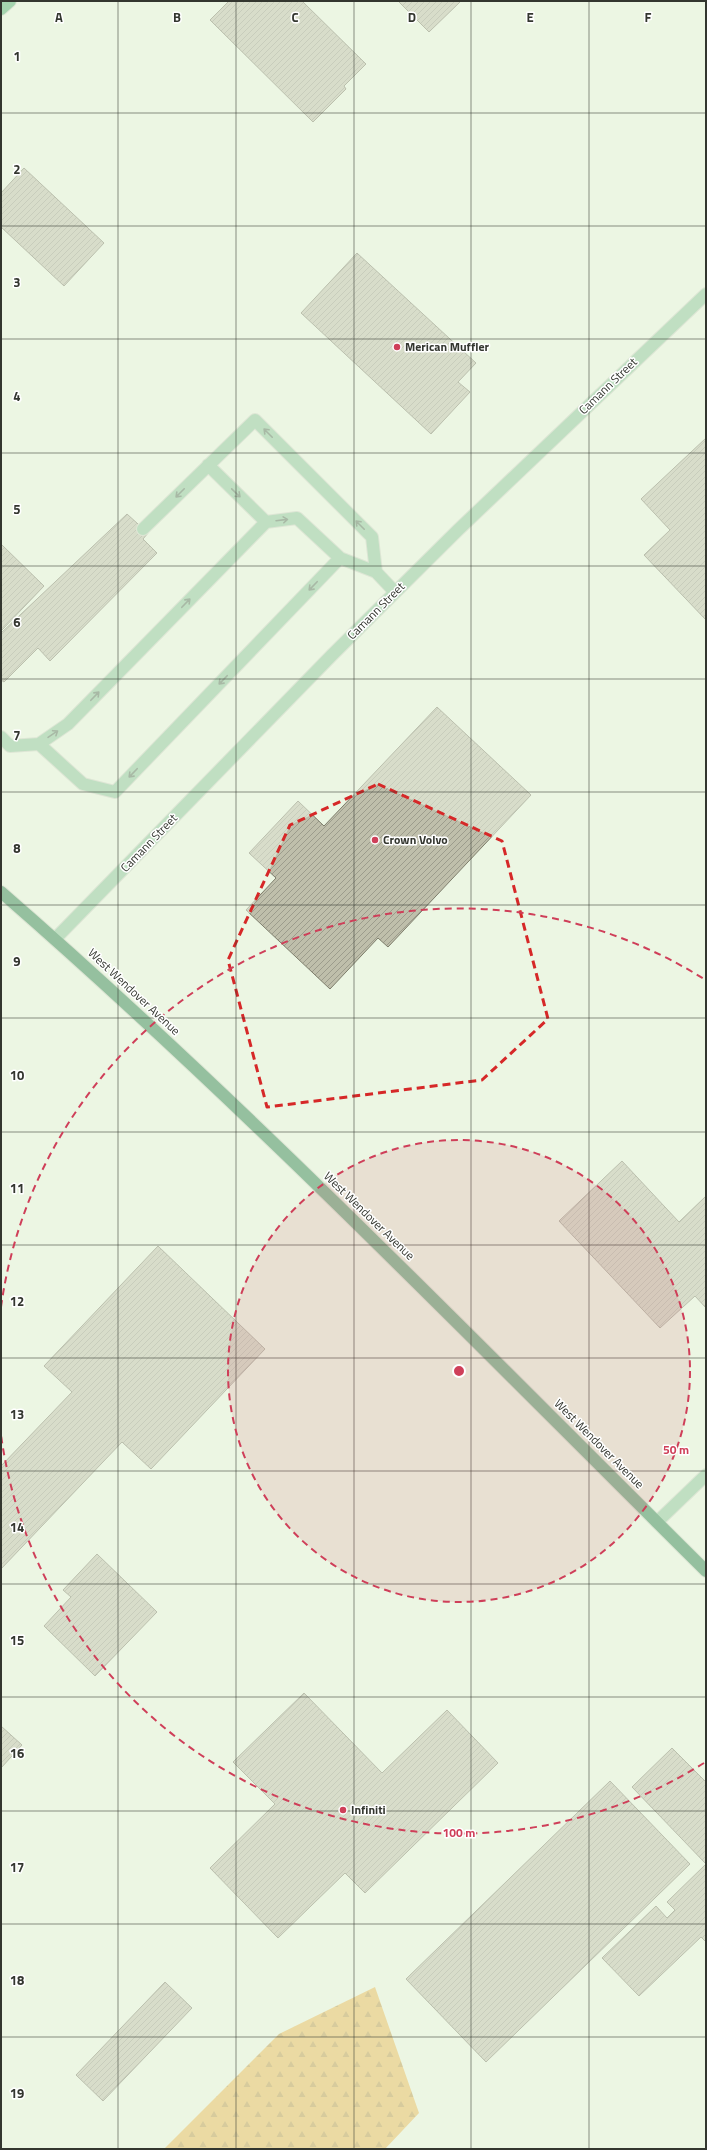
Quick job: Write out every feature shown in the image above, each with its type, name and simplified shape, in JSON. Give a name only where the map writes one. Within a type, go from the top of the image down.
[{"type":"highway","name":"West Wendover Avenue","points":[[1,892],[55,939],[258,1128],[437,1302],[706,1571]]},
{"type":"street","points":[[1,9],[10,1]]},
{"type":"street","name":"Camann Street","points":[[55,939],[395,592],[476,512],[706,294]]},
{"type":"street","points":[[143,529],[255,420],[372,537],[376,572]]},
{"type":"street","points":[[208,466],[266,522]]},
{"type":"street","points":[[1,737],[10,746],[39,744],[68,724],[266,522],[297,518],[340,558],[376,572],[395,592]]},
{"type":"street","points":[[39,744],[83,784],[115,792],[340,558]]},
{"type":"street","points":[[657,1522],[706,1475]]},
{"type":"highlighted area","points":[[378,784],[502,841],[548,1019],[482,1080],[267,1107],[228,960],[290,825]]},
{"type":"green space","points":[[375,1987],[419,2113],[385,2149],[164,2149],[279,2034]]},
{"type":"building","points":[[229,1],[302,1],[366,64],[344,86],[346,89],[313,122],[210,20]]},
{"type":"building","points":[[398,1],[461,1],[429,32]]},
{"type":"building","points":[[24,168],[104,243],[64,286],[1,227],[1,193]]},
{"type":"building","points":[[357,253],[476,363],[458,382],[470,392],[431,434],[301,313]]},
{"type":"building","points":[[706,438],[706,620],[644,555],[670,530],[641,499]]},
{"type":"building","points":[[127,514],[148,533],[143,539],[157,553],[50,661],[38,648],[4,682],[1,680],[1,633]]},
{"type":"building","points":[[1,544],[44,586],[2,630],[1,629]]},
{"type":"building","name":"Crown Volvo","points":[[437,707],[531,795],[388,947],[378,938],[330,989],[246,910],[276,878],[249,853],[298,801],[324,826]]},
{"type":"building","points":[[622,1161],[679,1222],[706,1196],[706,1308],[695,1296],[660,1328],[559,1221]]},
{"type":"building","points":[[158,1246],[265,1349],[151,1469],[122,1442],[1,1569],[1,1466],[72,1392],[44,1366]]},
{"type":"building","points":[[97,1554],[157,1612],[95,1676],[44,1626],[71,1597],[63,1590]]},
{"type":"building","points":[[304,1693],[382,1773],[447,1710],[498,1763],[365,1893],[345,1873],[278,1938],[210,1868],[275,1804],[233,1762]]},
{"type":"building","points":[[1,1726],[22,1745],[1,1768]]},
{"type":"building","points":[[672,1748],[706,1782],[706,1864],[632,1787]]},
{"type":"building","points":[[610,1781],[690,1864],[486,2062],[406,1979]]},
{"type":"building","points":[[706,1864],[706,1942],[701,1937],[639,1996],[602,1958],[656,1906],[667,1918],[675,1910],[667,1902]]},
{"type":"building","points":[[165,1982],[192,2008],[103,2101],[76,2075]]},
{"type":"place","name":"Merican Muffler","points":[[397,347]]},
{"type":"place","name":"Crown Volvo","points":[[375,840]]},
{"type":"place","name":"Infiniti","points":[[343,1810]]}]
